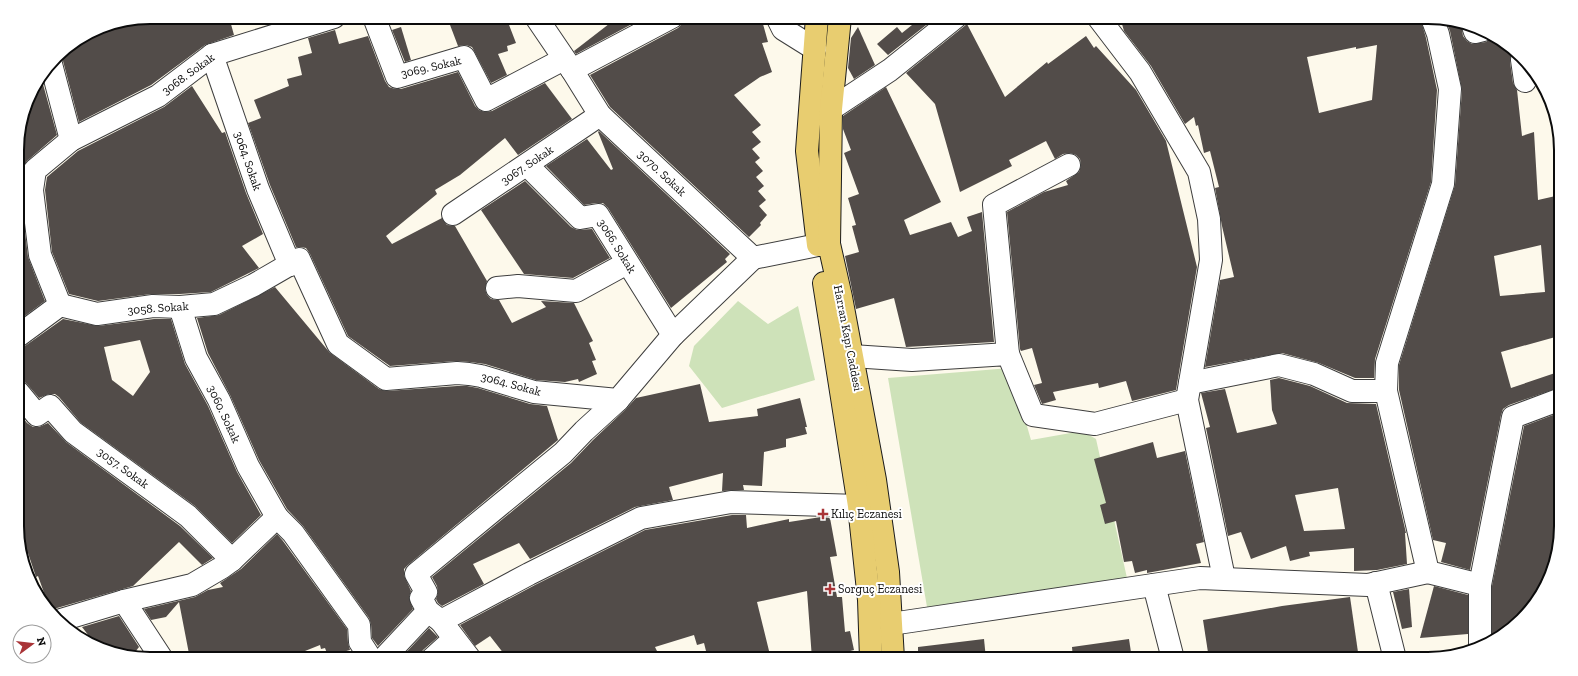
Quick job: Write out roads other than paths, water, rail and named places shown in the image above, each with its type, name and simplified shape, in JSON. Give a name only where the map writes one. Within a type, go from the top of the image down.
[{"type":"main road","name":"Harran Kapı Caddesi","points":[[816,24],[808,151],[823,244],[858,506],[869,600],[871,652]]},
{"type":"main road","name":"Harran Kapı Caddesi","points":[[839,24],[830,109],[823,244],[852,356],[874,480],[888,572],[893,652]]},
{"type":"street","name":"3068. Sokak","points":[[60,305],[40,255],[32,190],[35,170],[72,140],[158,96],[212,55],[311,24]]},
{"type":"street","name":"3069. Sokak","points":[[377,24],[398,77],[464,58],[486,100],[568,64]]},
{"type":"street","name":"3070. Sokak","points":[[541,24],[600,115],[753,258]]},
{"type":"street","points":[[568,64],[657,24]]},
{"type":"street","points":[[780,24],[782,29],[814,49]]},
{"type":"street","points":[[830,109],[890,70],[947,24]]},
{"type":"street","points":[[1103,24],[1140,72],[1199,172],[1209,219],[1212,260],[1188,391],[1224,578]]},
{"type":"street","points":[[1428,572],[1386,391],[1387,363],[1443,184],[1450,89],[1438,34],[1434,24]]},
{"type":"street","name":"3064. Sokak","points":[[212,55],[258,189],[294,262],[338,344],[386,379],[457,373],[469,374],[481,376],[534,392],[618,400]]},
{"type":"street","points":[[1523,68],[1525,81]]},
{"type":"street","points":[[53,70],[72,140]]},
{"type":"street","name":"3067. Sokak","points":[[453,214],[600,115]]},
{"type":"street","name":"3066. Sokak","points":[[527,165],[580,218],[598,215],[673,335]]},
{"type":"street","points":[[1069,165],[994,205],[1008,354],[1033,415],[1095,424],[1188,391],[1279,365],[1314,374],[1352,391],[1386,391]]},
{"type":"street","points":[[464,652],[421,598],[426,592],[416,574],[563,453],[584,431],[618,400],[673,335],[753,258],[823,244]]},
{"type":"street","name":"3058. Sokak","points":[[60,305],[97,314],[153,306],[214,304],[254,285],[294,262]]},
{"type":"street","points":[[497,288],[518,286],[576,291],[627,263]]},
{"type":"street","points":[[24,332],[60,305]]},
{"type":"street","name":"3060. Sokak","points":[[180,306],[196,358],[219,400],[248,466],[277,517],[294,533],[360,625],[360,642],[367,652]]},
{"type":"street","points":[[852,356],[912,360],[1008,354]]},
{"type":"street","name":"3057. Sokak","points":[[24,399],[37,415],[50,406],[73,432],[188,516],[232,560]]},
{"type":"street","points":[[1480,640],[1480,585],[1513,417],[1554,402]]},
{"type":"street","points":[[391,652],[434,616],[529,574],[641,518],[731,502],[858,506]]},
{"type":"street","points":[[65,619],[124,601],[192,585],[232,560],[277,517]]},
{"type":"street","points":[[891,624],[1200,578],[1368,585],[1428,572],[1480,585]]},
{"type":"street","points":[[1376,583],[1393,652]]},
{"type":"street","points":[[1154,584],[1172,652]]},
{"type":"street","points":[[124,601],[157,652]]},
{"type":"street","points":[[440,652],[454,639]]},
{"type":"place","name":"Kılıç Eczanesi","points":[[823,514]]},
{"type":"place","name":"Sorguç Eczanesi","points":[[830,589]]}]
